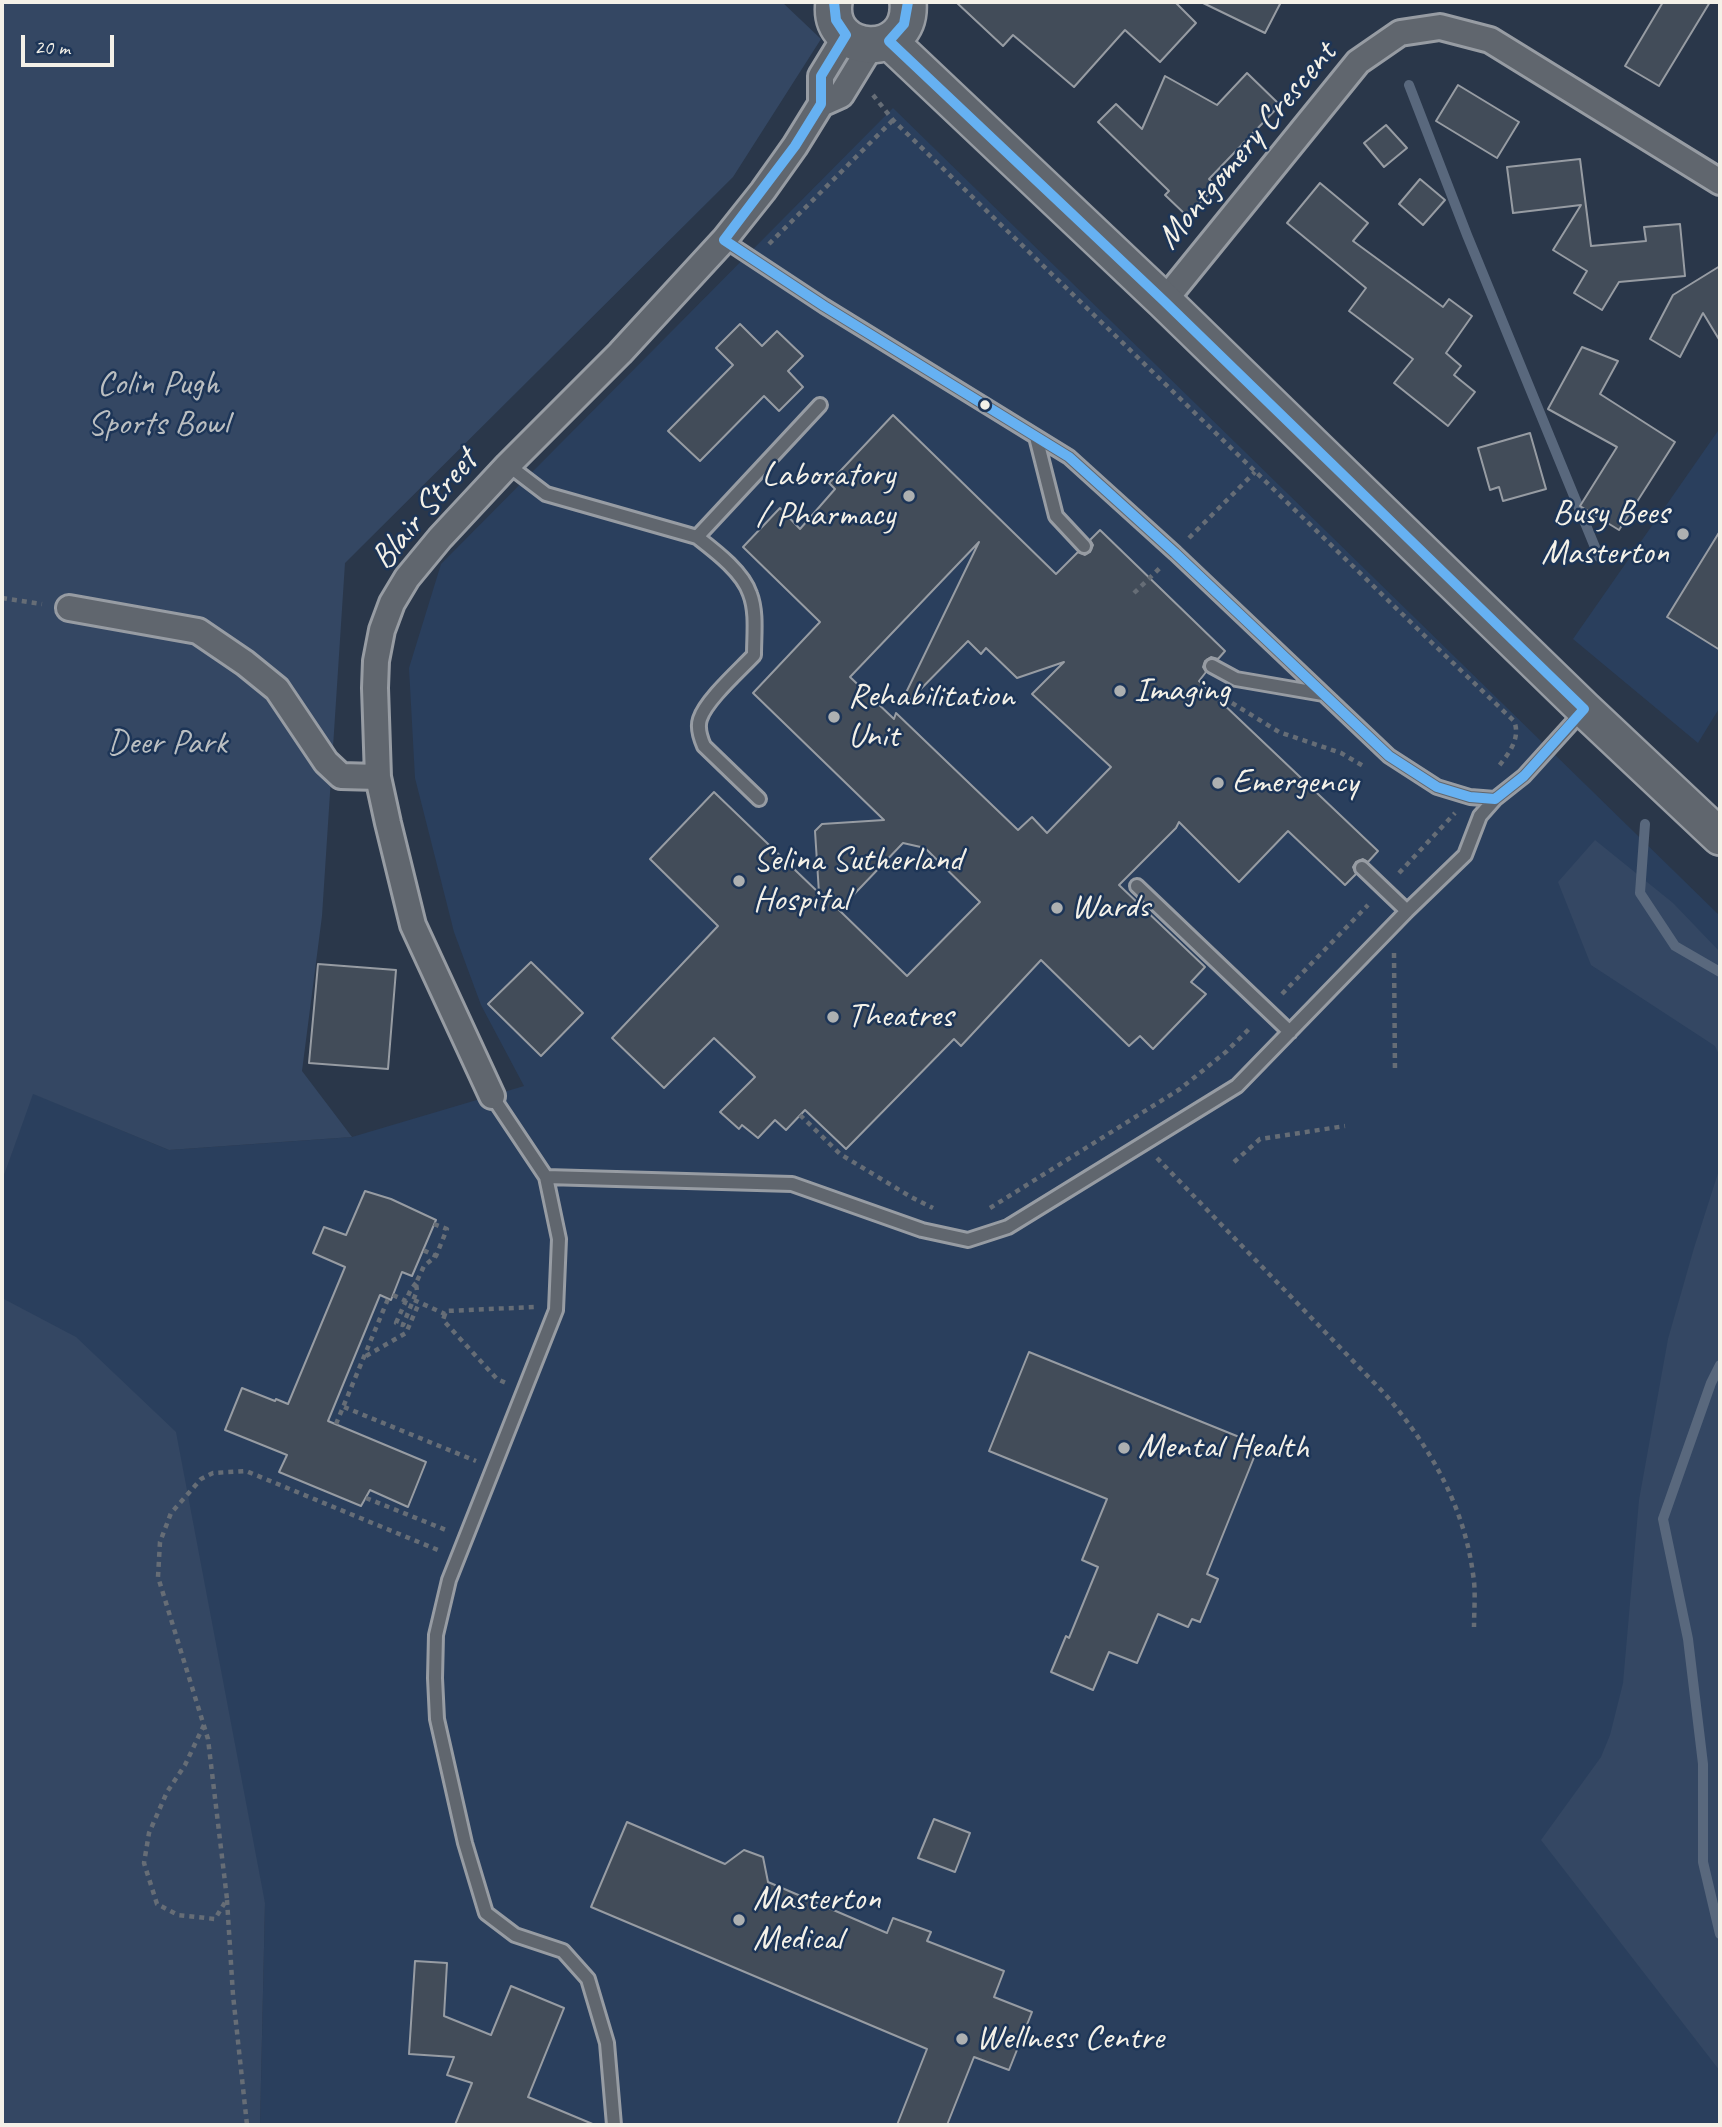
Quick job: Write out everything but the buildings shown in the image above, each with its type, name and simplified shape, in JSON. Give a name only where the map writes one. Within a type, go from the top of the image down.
[{"type":"main road","points":[[834,2],[835,18],[839,27],[869,41],[1164,301],[1584,709],[1720,836]]},
{"type":"main road","points":[[869,41],[898,34],[908,15],[908,2]]},
{"type":"street","name":"Montgomery Crescent","points":[[1164,301],[1358,62],[1400,33],[1440,27],[1490,40],[1720,182]]},
{"type":"street","name":"Blair Street","points":[[492,1096],[413,925],[377,778],[374,688],[382,630],[392,603],[423,558],[508,466],[620,353],[724,240],[787,158],[821,104],[821,76],[869,41]]},
{"type":"street","points":[[69,608],[198,631],[277,689],[326,762],[341,776],[377,778]]},
{"type":"lane","points":[[724,240],[824,306],[1069,457],[1175,553],[1389,756],[1437,787],[1470,797],[1495,799]]},
{"type":"lane","points":[[697,537],[821,405]]},
{"type":"lane","points":[[1036,437],[1056,516],[1084,546]]},
{"type":"lane","points":[[508,466],[546,494],[697,537],[716,551],[735,571],[750,591],[754,609],[754,655],[705,707],[699,721],[699,734],[704,746],[759,799]]},
{"type":"lane","points":[[1212,666],[1236,680],[1323,694]]},
{"type":"lane","points":[[546,1177],[792,1184],[922,1230],[968,1240],[1008,1227],[1237,1086],[1465,855],[1480,816],[1495,799],[1524,776],[1584,709]]},
{"type":"lane","points":[[1362,868],[1407,911]]},
{"type":"lane","points":[[1137,886],[1290,1032]]},
{"type":"lane","points":[[492,1096],[546,1177],[559,1239],[556,1310],[449,1580],[436,1635],[437,1719],[465,1843],[486,1913],[515,1935],[563,1951],[588,1979],[607,2043],[614,2125]]},
{"type":"path","points":[[866,86],[893,120],[1514,721],[1517,727],[1516,739],[1510,752],[1470,797]]},
{"type":"path","points":[[753,260],[893,120]]},
{"type":"path","points":[[1134,593],[1255,471]]},
{"type":"path","points":[[2,598],[69,608]]},
{"type":"path","points":[[1227,700],[1279,732],[1341,753],[1370,770]]},
{"type":"path","points":[[984,1211],[1180,1089],[1227,1051],[1458,810],[1447,806]]},
{"type":"path","points":[[1394,925],[1395,1073]]},
{"type":"path","points":[[800,1115],[840,1154],[942,1213]]},
{"type":"path","points":[[1234,1162],[1260,1139],[1345,1126]]},
{"type":"path","points":[[1143,1144],[1410,1423],[1448,1487],[1464,1533],[1474,1574],[1474,1627]]},
{"type":"path","points":[[416,1302],[403,1325],[396,1323],[424,1266],[436,1256],[447,1229],[434,1224]]},
{"type":"path","points":[[423,1250],[436,1256]]},
{"type":"path","points":[[365,1356],[406,1333],[416,1302],[416,1283]]},
{"type":"path","points":[[336,1424],[391,1297],[406,1301]]},
{"type":"path","points":[[416,1302],[445,1314]]},
{"type":"path","points":[[524,1390],[496,1379],[443,1320],[446,1311],[527,1306],[556,1310]]},
{"type":"path","points":[[344,1407],[494,1468]]},
{"type":"path","points":[[247,2125],[233,1995],[227,1899],[208,1739],[158,1577],[160,1542],[171,1513],[201,1479],[213,1473],[246,1471],[458,1559]]},
{"type":"path","points":[[366,1498],[466,1538]]},
{"type":"path","points":[[204,1725],[185,1765],[167,1792],[149,1833],[144,1863],[157,1904],[178,1914],[215,1919],[227,1899]]},
{"type":"shaded area","points":[[893,108],[1720,916],[1720,2120],[1715,2125],[260,2125],[265,1903],[2,1298],[2,1181],[32,1093],[169,1150],[352,1137],[524,1086],[481,1005],[454,932],[415,778],[409,668],[441,564]]},
{"type":"shaded area","name":"Busy Bees Masterton","points":[[1720,428],[1720,707],[1698,743],[1573,639]]},
{"type":"green space","points":[[2,2],[782,2],[821,39],[733,177],[345,563],[322,916],[302,1071],[352,1137],[169,1150],[33,1094],[2,1181]]},
{"type":"green space","points":[[1595,840],[1673,903],[1720,952],[1720,1057],[1715,1046],[1591,965],[1558,882]]},
{"type":"green space","points":[[1720,1167],[1720,2071],[1541,1840],[1601,1757],[1610,1735],[1623,1683],[1639,1500],[1668,1339]]},
{"type":"green space","points":[[2,1298],[76,1337],[176,1432],[265,1903],[260,2125],[2,2125]]},
{"type":"waterway","points":[[1409,85],[1467,235],[1599,557]]},
{"type":"waterway","points":[[1645,824],[1640,893],[1675,946],[1720,972]]},
{"type":"waterway","points":[[1720,1365],[1711,1383],[1663,1519],[1688,1639],[1703,1764],[1703,1862],[1720,1934]]},
{"type":"transit line","points":[[724,240],[795,146],[821,104],[821,76],[846,35],[836,20],[834,2]]},
{"type":"transit line","points":[[724,240],[824,306],[1069,457],[1175,553],[1389,756],[1437,787],[1470,797],[1495,799],[1524,776],[1584,709],[1164,301],[889,41],[904,24],[908,2]]},
{"type":"place","name":"Laboratory / Pharmacy","points":[[909,496]]},
{"type":"place","name":"Busy Bees Masterton","points":[[1683,534]]},
{"type":"place","name":"Imaging","points":[[1120,691]]},
{"type":"place","name":"Rehabilitation Unit","points":[[834,717]]},
{"type":"place","name":"Emergency","points":[[1218,783]]},
{"type":"place","name":"Selina Sutherland Hospital","points":[[739,881]]},
{"type":"place","name":"Wards","points":[[1057,908]]},
{"type":"place","name":"Theatres","points":[[833,1017]]},
{"type":"place","name":"Mental Health","points":[[1124,1448]]},
{"type":"place","name":"Masterton Medical","points":[[739,1920]]},
{"type":"place","name":"Wellness Centre","points":[[962,2039]]},
{"type":"park label","name":"Colin Pugh Sports Bowl","points":[[158,405]]},
{"type":"park label","name":"Deer Park","points":[[167,744]]}]
